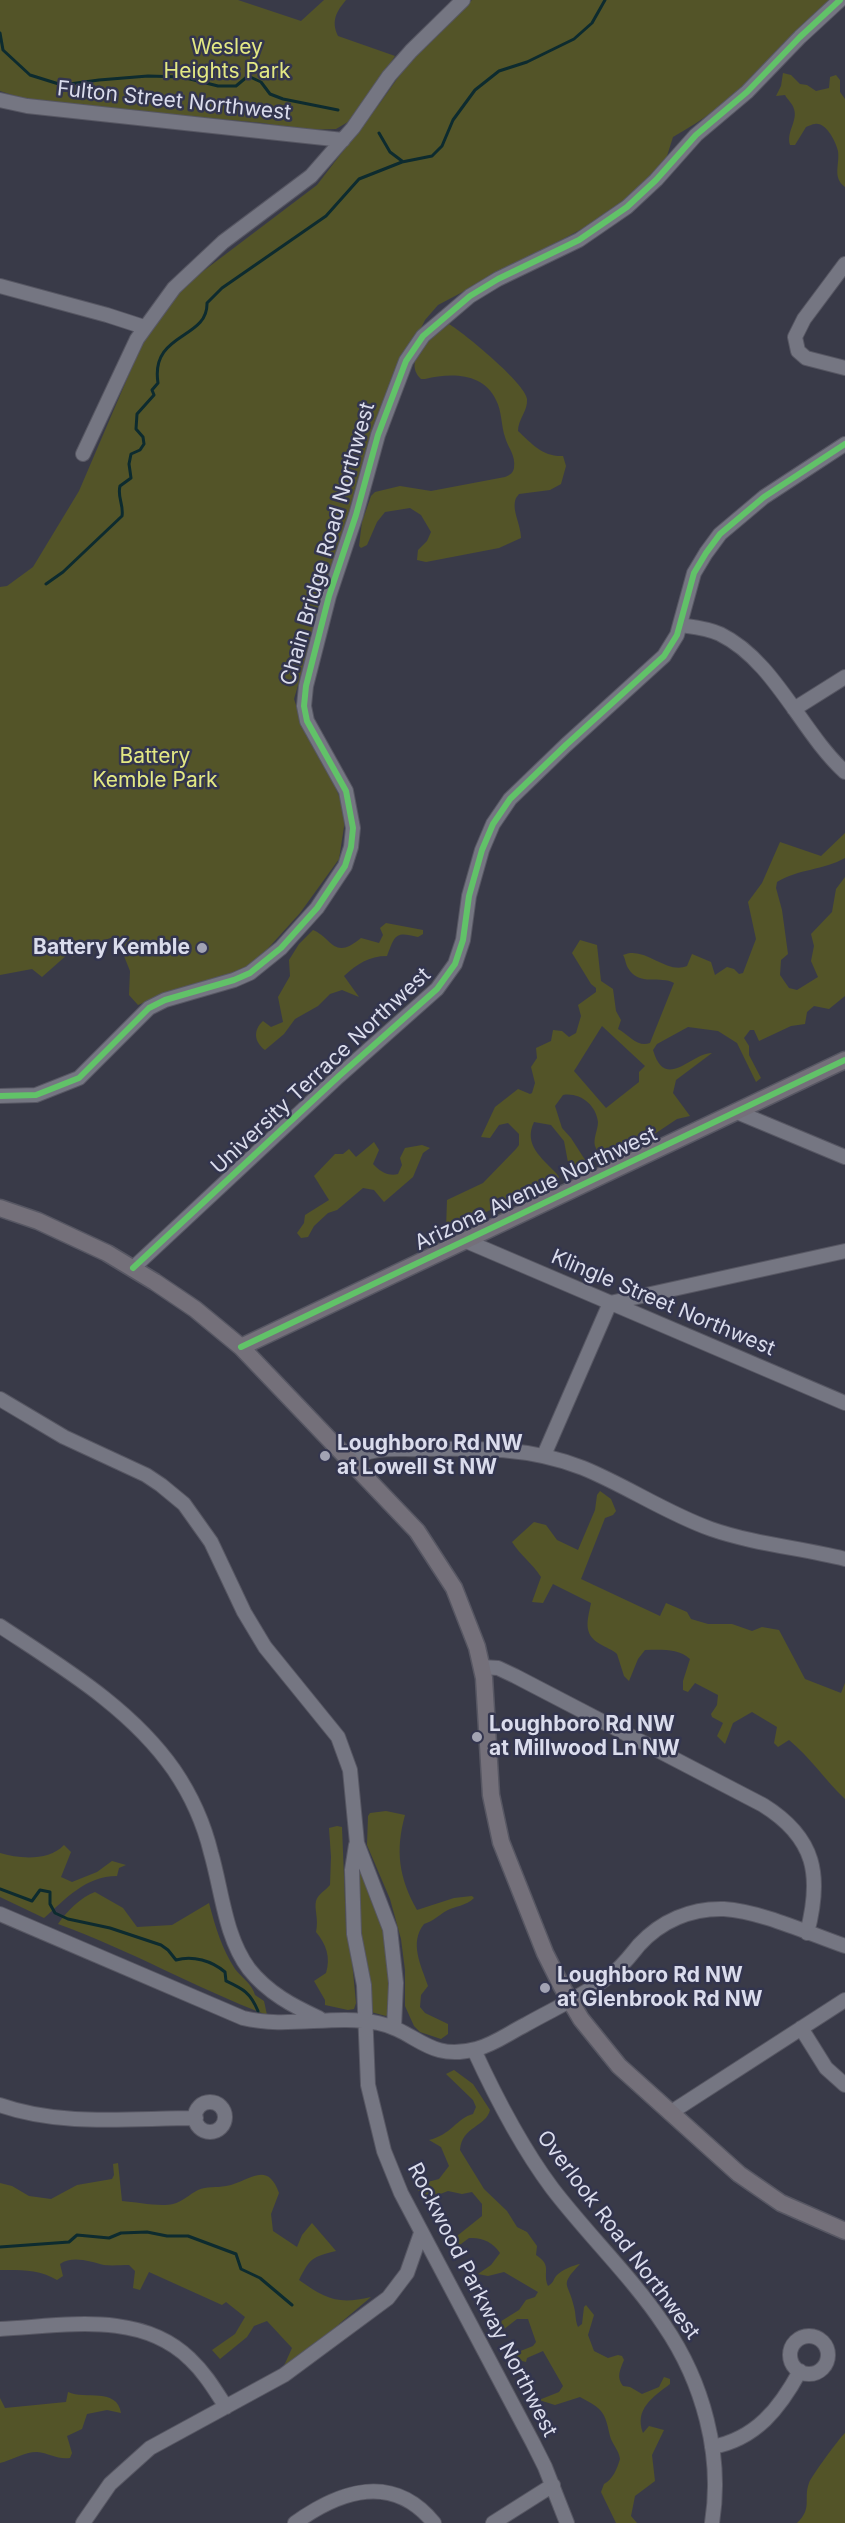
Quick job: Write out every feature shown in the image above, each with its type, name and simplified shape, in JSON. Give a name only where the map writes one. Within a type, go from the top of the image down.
[{"type":"main road","name":"Arizona Avenue Northwest","points":[[241,1347],[845,1060]]},
{"type":"main road","points":[[0,1208],[78,1239],[133,1268],[190,1306],[241,1347],[407,1519],[435,1556],[459,1600],[482,1667],[491,1795],[501,1842],[545,1953],[569,2000],[605,2051],[739,2174],[762,2192],[845,2231]]},
{"type":"street","points":[[84,454],[134,343],[174,288],[191,269],[223,242],[311,176],[344,140],[400,64],[463,0]]},
{"type":"street","name":"Chain Bridge Road Northwest","points":[[0,1096],[36,1095],[79,1078],[149,1008],[165,1000],[234,980],[250,973],[288,942],[317,908],[345,866],[351,847],[353,828],[346,791],[307,721],[304,706],[306,686],[378,435],[406,361],[423,336],[470,296],[498,279],[579,240],[627,207],[656,180],[696,135],[747,92],[800,37],[840,0]]},
{"type":"street","name":"Fulton Street Northwest","points":[[0,100],[39,108],[344,140]]},
{"type":"street","points":[[845,264],[799,326],[795,340],[798,351],[809,360],[845,368]]},
{"type":"street","points":[[0,286],[144,327]]},
{"type":"street","name":"University Terrace Northwest","points":[[133,1268],[339,1076],[437,989],[448,974],[463,940],[476,868],[488,835],[500,814],[518,790],[661,660],[673,643],[694,573],[720,534],[764,497],[845,444]]},
{"type":"street","points":[[680,624],[711,631],[734,643],[761,668],[820,746],[845,772]]},
{"type":"street","points":[[794,709],[845,677]]},
{"type":"street","points":[[737,1112],[845,1157]]},
{"type":"street","name":"Klingle Street Northwest","points":[[466,1241],[845,1403]]},
{"type":"street","points":[[544,1455],[610,1303],[845,1251]]},
{"type":"street","name":"Rockwood Parkway Northwest","points":[[0,1399],[64,1437],[151,1478],[176,1496],[193,1514],[211,1542],[244,1612],[265,1647],[341,1743],[350,1770],[357,1843],[390,1929],[396,1983],[393,2028]]},
{"type":"street","points":[[351,1461],[368,1451],[476,1448],[512,1449],[544,1455],[600,1475],[659,1506],[712,1529],[756,1541],[845,1559]]},
{"type":"street","points":[[0,1626],[115,1707],[159,1750],[185,1788],[202,1823],[232,1937],[249,1968],[262,1983],[284,2001],[321,2019]]},
{"type":"street","points":[[482,1667],[498,1668],[515,1676],[763,1806],[783,1819],[802,1840],[813,1867],[814,1902],[807,1933]]},
{"type":"street","name":"Rockwood Parkway Northwest","points":[[357,1843],[352,1870],[354,1934],[364,1985],[366,2067],[374,2117],[392,2172],[421,2233],[533,2443],[553,2485],[567,2523]]},
{"type":"street","points":[[0,1914],[238,2016],[266,2022],[321,2019],[365,2021],[393,2028],[434,2049],[457,2052],[474,2050],[490,2044],[569,2000],[614,1973],[658,1928],[690,1913],[712,1909],[736,1911],[845,1946]]},
{"type":"street","points":[[670,2113],[845,2000]]},
{"type":"street","points":[[801,2028],[826,2068],[845,2085]]},
{"type":"street","name":"Overlook Road Northwest","points":[[474,2050],[505,2113],[542,2173],[663,2322],[676,2343],[699,2394],[712,2447],[715,2488],[712,2523]]},
{"type":"street","points":[[0,2105],[34,2115],[64,2119],[196,2118]]},
{"type":"street","points":[[83,2523],[110,2484],[138,2457],[169,2435],[293,2370],[388,2298],[407,2273],[421,2233]]},
{"type":"street","points":[[0,2329],[101,2324],[127,2327],[152,2334],[170,2343],[191,2359],[204,2373],[226,2407]]},
{"type":"street","points":[[712,2447],[738,2439],[766,2421],[783,2401],[800,2371]]},
{"type":"street","points":[[493,2523],[553,2485]]},
{"type":"street","points":[[295,2523],[339,2497],[371,2491],[387,2493],[404,2499],[418,2507],[434,2523]]},
{"type":"green space","name":"Wesley Heights Park","points":[[0,0],[238,0],[301,21],[324,0],[346,0],[336,17],[335,26],[338,36],[395,56],[353,119],[336,129],[302,130],[263,123],[35,102],[0,91]]},
{"type":"green space","name":"Battery Kemble Park","points":[[472,0],[832,0],[738,92],[673,137],[666,159],[630,197],[595,222],[438,305],[425,320],[376,420],[363,474],[335,556],[294,699],[304,730],[328,768],[346,814],[339,859],[300,913],[253,965],[240,969],[241,972],[138,1005],[129,995],[130,971],[116,936],[85,947],[73,957],[68,954],[42,977],[32,969],[0,975],[0,587],[7,586],[33,567],[79,491],[145,337],[177,291],[317,185],[421,45]]},
{"type":"green space","points":[[783,73],[791,75],[800,84],[807,85],[816,91],[829,88],[830,77],[836,75],[840,80],[840,92],[845,99],[845,187],[838,175],[837,147],[830,133],[823,126],[815,124],[806,127],[795,145],[790,145],[789,140],[795,118],[794,109],[785,95],[776,96],[781,86]]},
{"type":"green space","points":[[449,324],[493,359],[524,392],[527,403],[518,431],[544,452],[563,456],[566,466],[561,484],[550,490],[519,494],[515,507],[521,538],[499,548],[426,562],[417,560],[418,550],[427,541],[431,532],[421,515],[410,508],[385,512],[377,522],[367,545],[361,548],[359,546],[362,522],[371,496],[375,492],[400,486],[431,491],[505,477],[514,470],[513,455],[505,437],[496,400],[490,391],[474,379],[445,376],[421,379],[416,371],[417,356],[422,348]]},
{"type":"green space","points":[[845,833],[845,858],[794,874],[777,882],[776,888],[782,910],[788,954],[781,960],[780,975],[789,988],[797,990],[818,977],[811,961],[814,946],[811,934],[832,912],[836,889],[845,877],[845,996],[829,1009],[814,1006],[807,1012],[805,1024],[791,1026],[759,1041],[754,1030],[750,1030],[744,1038],[749,1046],[749,1055],[761,1078],[756,1082],[737,1043],[718,1031],[688,1027],[657,1044],[653,1050],[658,1062],[664,1068],[679,1067],[712,1053],[676,1080],[673,1093],[690,1116],[677,1119],[653,1135],[603,1159],[595,1146],[598,1122],[594,1110],[581,1097],[563,1095],[555,1106],[562,1128],[587,1163],[570,1173],[564,1141],[551,1125],[534,1122],[531,1130],[532,1144],[559,1177],[557,1180],[446,1230],[447,1200],[483,1183],[519,1145],[519,1134],[508,1123],[499,1125],[490,1138],[481,1137],[495,1107],[518,1089],[532,1093],[535,1083],[531,1067],[537,1058],[536,1048],[551,1041],[553,1030],[562,1031],[569,1037],[576,1033],[581,1016],[578,1005],[596,992],[596,988],[591,984],[572,953],[580,940],[597,945],[601,981],[613,989],[616,1011],[621,1020],[618,1029],[641,1044],[650,1043],[674,983],[638,977],[628,968],[623,955],[639,954],[679,968],[687,966],[692,954],[711,962],[715,975],[727,967],[739,974],[743,973],[756,939],[748,902],[762,883],[780,842],[821,856]],"holes":[[[602,1026],[645,1066],[639,1072],[639,1082],[606,1108],[574,1071]]]},
{"type":"green space","points":[[386,923],[423,930],[423,934],[418,937],[405,934],[397,936],[387,956],[375,957],[364,962],[344,976],[359,997],[342,990],[330,994],[318,1006],[295,1019],[284,1034],[265,1050],[261,1047],[256,1032],[263,1021],[271,1027],[283,1022],[278,997],[290,976],[289,960],[299,944],[313,930],[334,946],[345,948],[361,938],[379,943],[383,935],[380,928]]},
{"type":"green space","points":[[374,1142],[379,1150],[373,1164],[381,1171],[391,1175],[398,1174],[402,1165],[400,1158],[405,1148],[422,1145],[430,1148],[423,1153],[413,1177],[384,1202],[374,1190],[363,1188],[337,1210],[328,1213],[314,1226],[308,1237],[301,1238],[297,1233],[304,1223],[305,1215],[329,1200],[314,1176],[335,1154],[343,1154],[349,1149],[356,1157]]},
{"type":"green space","points":[[600,1491],[611,1499],[616,1511],[605,1518],[581,1579],[660,1616],[666,1603],[687,1612],[691,1619],[708,1624],[732,1624],[752,1631],[762,1627],[779,1630],[805,1679],[841,1693],[845,1683],[845,1799],[789,1740],[778,1747],[774,1743],[777,1727],[752,1712],[733,1723],[725,1744],[717,1736],[723,1723],[711,1714],[717,1705],[718,1695],[695,1683],[688,1692],[683,1690],[683,1681],[690,1659],[685,1655],[669,1650],[645,1650],[638,1659],[629,1681],[624,1676],[617,1654],[594,1640],[588,1631],[591,1603],[553,1584],[543,1603],[532,1602],[541,1577],[512,1542],[534,1522],[546,1525],[557,1540],[578,1550],[595,1510],[597,1495]]},
{"type":"green space","points":[[386,1811],[405,1815],[400,1841],[400,1864],[406,1887],[417,1910],[454,1898],[472,1896],[474,1898],[424,1924],[417,1939],[418,1954],[428,1986],[421,1995],[420,2007],[425,2013],[448,2024],[448,2034],[441,2039],[420,2032],[414,2026],[405,2006],[405,1970],[401,1939],[390,1899],[367,1845],[368,1816],[370,1813]]},
{"type":"green space","points":[[342,1827],[346,1927],[351,1951],[356,2003],[354,2009],[348,2010],[325,2005],[325,2000],[314,1981],[326,1973],[328,1962],[327,1951],[316,1932],[316,1901],[330,1885],[329,1828]]},
{"type":"green space","points":[[64,1845],[71,1852],[61,1877],[72,1882],[97,1872],[112,1861],[126,1865],[119,1868],[117,1876],[86,1884],[68,1896],[44,1918],[0,1897],[0,1853],[16,1857],[42,1856]]},
{"type":"green space","points":[[361,1865],[383,1921],[390,1956],[390,2013],[386,2016],[371,2012],[359,1936],[356,1866]]},
{"type":"green space","points":[[95,1892],[123,1908],[137,1927],[172,1925],[209,1903],[226,1953],[255,1995],[264,2001],[267,2015],[111,1945],[58,1924],[75,1905]]},
{"type":"green space","points":[[454,2070],[473,2084],[490,2110],[488,2116],[465,2136],[460,2150],[484,2189],[507,2211],[517,2227],[527,2232],[537,2246],[536,2255],[546,2266],[548,2286],[559,2273],[580,2264],[569,2277],[567,2285],[578,2327],[582,2324],[586,2305],[594,2315],[588,2335],[594,2351],[608,2358],[622,2356],[624,2360],[619,2373],[621,2383],[642,2394],[659,2387],[664,2377],[670,2379],[670,2384],[647,2404],[641,2417],[643,2433],[649,2426],[664,2430],[652,2455],[655,2481],[635,2496],[631,2516],[637,2523],[616,2523],[601,2492],[620,2459],[602,2412],[580,2397],[555,2405],[539,2400],[559,2392],[563,2386],[543,2351],[527,2358],[526,2362],[511,2358],[513,2354],[533,2346],[536,2342],[528,2319],[517,2319],[499,2333],[494,2330],[495,2325],[519,2310],[526,2300],[535,2297],[538,2292],[504,2272],[488,2276],[478,2274],[491,2265],[500,2253],[487,2241],[469,2238],[453,2250],[449,2250],[457,2236],[482,2216],[482,2204],[472,2192],[462,2194],[448,2191],[427,2199],[418,2190],[420,2184],[439,2179],[449,2166],[441,2147],[429,2140],[437,2138],[462,2119],[473,2114],[476,2107],[473,2100],[446,2074]]},
{"type":"green space","points":[[118,2163],[122,2201],[148,2204],[173,2204],[201,2189],[234,2184],[257,2175],[269,2177],[279,2193],[271,2214],[273,2231],[297,2247],[302,2235],[312,2223],[336,2251],[313,2260],[299,2280],[333,2299],[350,2300],[371,2297],[339,2324],[342,2324],[283,2368],[292,2348],[267,2321],[254,2326],[247,2337],[220,2359],[212,2350],[235,2334],[245,2317],[226,2302],[222,2305],[149,2272],[140,2290],[133,2288],[135,2271],[129,2265],[107,2265],[82,2260],[65,2261],[60,2264],[63,2276],[57,2280],[36,2272],[0,2270],[0,2183],[12,2186],[29,2196],[51,2199],[77,2185],[112,2179],[113,2164]]},
{"type":"green space","points":[[68,2392],[107,2397],[118,2405],[121,2413],[107,2410],[87,2414],[82,2429],[67,2436],[72,2453],[70,2458],[37,2452],[27,2453],[0,2463],[0,2398],[5,2408],[66,2402]]},
{"type":"green space","points":[[845,2433],[845,2523],[797,2523],[805,2513],[807,2489],[811,2479]]},
{"type":"waterway","points":[[46,584],[63,572],[122,516],[120,486],[131,478],[129,464],[131,454],[140,450],[144,444],[143,437],[136,429],[137,414],[154,395],[152,390],[158,383],[158,366],[162,354],[170,345],[199,324],[205,315],[207,303],[222,288],[326,216],[359,179],[402,162],[432,156],[442,146],[453,120],[475,90],[499,71],[527,62],[574,39],[592,23],[605,0]]},
{"type":"waterway","points":[[0,33],[3,50],[30,75],[62,85],[148,76],[182,77],[218,86],[236,86],[248,76],[261,82],[270,94],[283,99],[338,110]]},
{"type":"waterway","points":[[379,133],[390,152],[402,161]]},
{"type":"waterway","points":[[0,1889],[32,1901],[40,1890],[50,1892],[50,1904],[55,1913],[68,1919],[110,1928],[161,1945],[176,1960],[196,1959],[214,1965],[225,1972],[226,1981],[249,1995],[258,2011]]},
{"type":"waterway","points":[[0,2247],[69,2242],[77,2235],[109,2238],[121,2233],[147,2232],[167,2236],[188,2236],[236,2254],[241,2269],[260,2278],[292,2305]]},
{"type":"cycle path","points":[[0,1096],[36,1095],[79,1078],[149,1008],[165,1000],[234,980],[250,973],[281,948],[317,908],[345,866],[351,847],[353,828],[346,791],[307,721],[304,706],[306,686],[329,596],[356,515],[378,435],[406,361],[423,336],[470,296],[498,279],[579,240],[627,207],[656,180],[696,135],[747,92],[800,37],[840,0]]},
{"type":"cycle path","points":[[133,1268],[339,1076],[437,989],[455,964],[463,940],[469,896],[482,850],[493,824],[510,799],[664,656],[677,635],[694,573],[720,534],[764,497],[845,444]]},
{"type":"cycle path","points":[[241,1347],[845,1060]]},
{"type":"place","name":"Battery Kemble","points":[[202,948]]},
{"type":"place","name":"Loughboro Rd NW at Lowell St NW","points":[[325,1456]]},
{"type":"place","name":"Loughboro Rd NW at Millwood Ln NW","points":[[477,1737]]},
{"type":"place","name":"Loughboro Rd NW at Glenbrook Rd NW","points":[[545,1988]]}]
